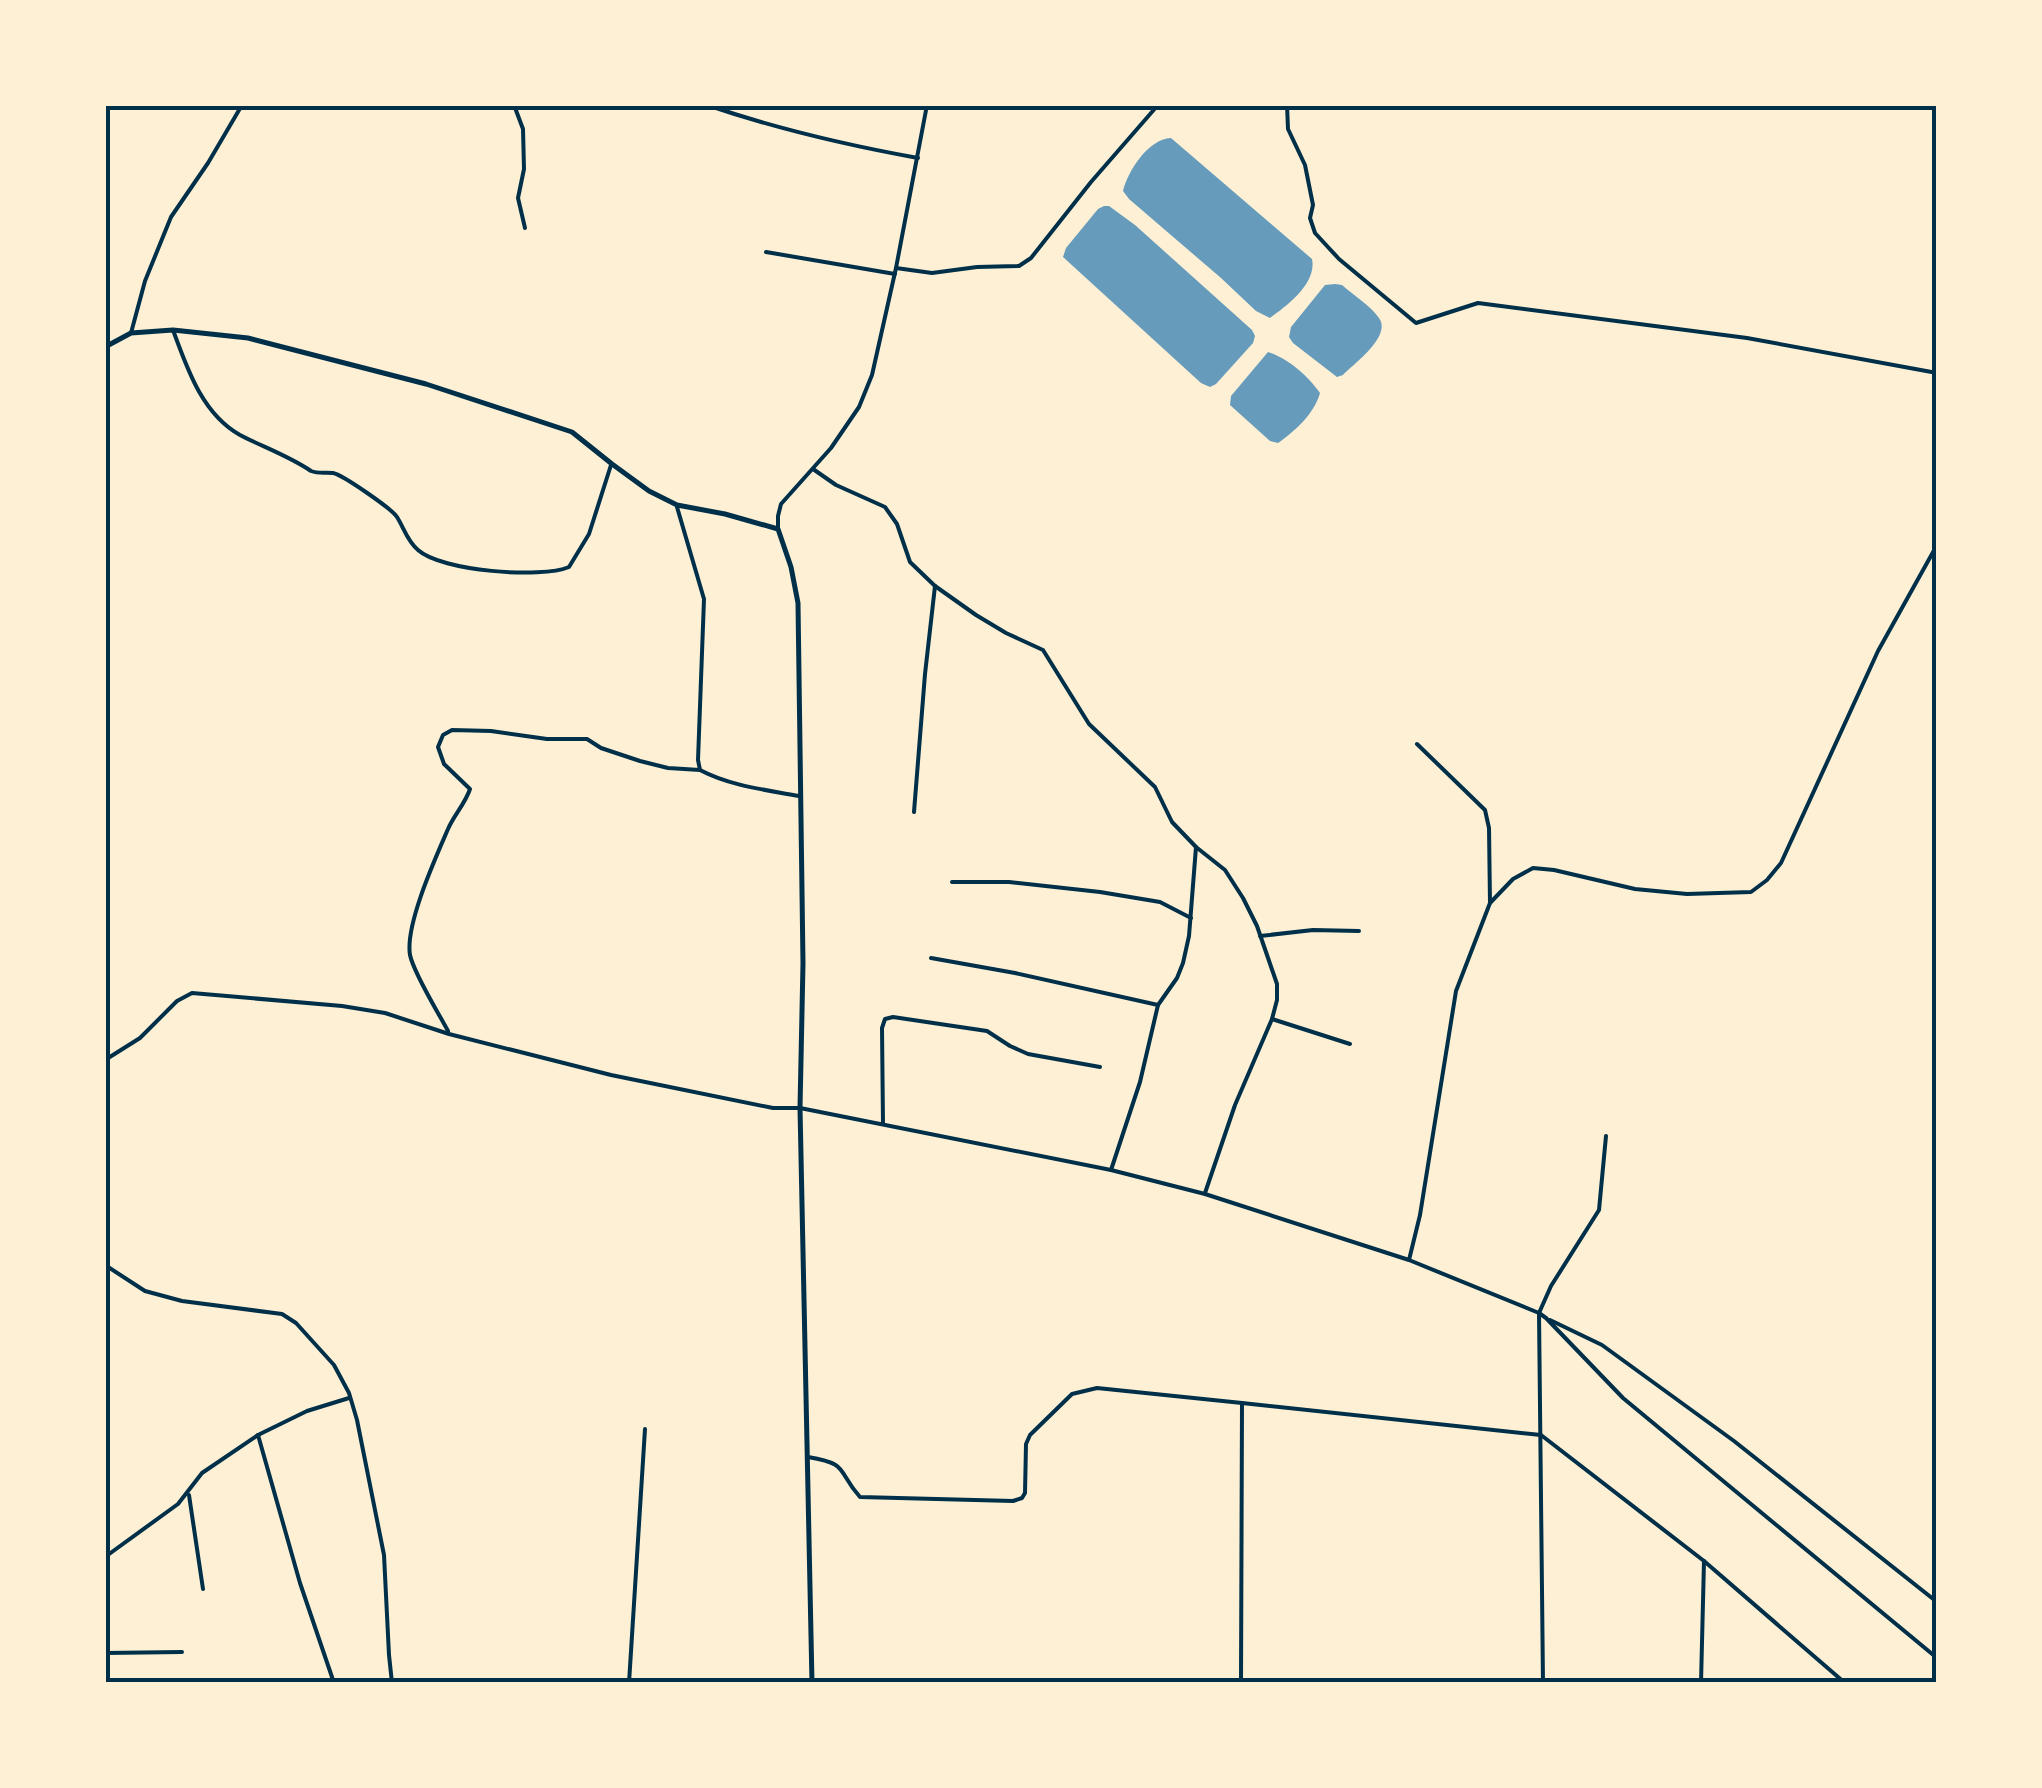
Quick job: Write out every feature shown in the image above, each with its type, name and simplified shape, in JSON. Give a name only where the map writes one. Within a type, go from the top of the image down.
[{"type":"street","points":[[132,333],[145,281],[171,216],[242,105]]},
{"type":"street","points":[[514,105],[523,129],[524,169],[518,198],[526,228]]},
{"type":"street","points":[[708,105],[834,143],[918,158]]},
{"type":"street","points":[[812,1683],[800,1108],[803,962],[798,603],[778,516],[781,504],[832,448],[859,407],[872,375],[927,105]]},
{"type":"street","points":[[766,252],[895,271],[932,273],[1019,266],[1031,258],[1158,105]]},
{"type":"street","points":[[1288,105],[1288,129],[1305,165],[1315,233],[1416,323],[1478,303],[1746,338],[1937,374]]},
{"type":"street","points":[[1510,105],[1535,105]]},
{"type":"street","points":[[173,330],[189,376],[218,419],[310,471],[337,474],[389,508],[421,553],[453,565],[508,571],[565,570],[589,534],[612,464]]},
{"type":"street","points":[[105,347],[132,333],[173,330],[248,338],[426,384],[572,432],[649,491],[677,505],[778,529]]},
{"type":"street","points":[[813,469],[836,485],[886,508],[897,524],[910,562],[935,586],[976,616],[1044,650],[1089,724],[1154,787],[1172,822],[1224,870],[1242,898],[1277,984],[1277,1000],[1234,1105],[1205,1194]]},
{"type":"street","points":[[677,505],[704,599],[700,770]]},
{"type":"street","points":[[1490,903],[1514,879],[1533,868],[1636,889],[1686,894],[1751,892],[1767,880],[1782,864],[1878,652],[1937,545]]},
{"type":"street","points":[[914,812],[935,586]]},
{"type":"street","points":[[449,1034],[410,958],[414,916],[450,824],[470,789],[444,764],[438,747],[443,736],[452,730],[492,731],[587,740],[640,761],[700,770],[756,788],[799,796]]},
{"type":"street","points":[[1409,1260],[1420,1215],[1456,991],[1490,903],[1489,828],[1485,810],[1417,744]]},
{"type":"street","points":[[1111,1170],[1140,1082],[1158,1004],[1177,978],[1189,936],[1196,847]]},
{"type":"street","points":[[952,882],[1009,882],[1100,892],[1160,902],[1191,918]]},
{"type":"street","points":[[1260,936],[1313,930],[1359,931]]},
{"type":"street","points":[[931,958],[1158,1004]]},
{"type":"street","points":[[105,1060],[140,1038],[177,1001],[192,994],[342,1006],[384,1013],[449,1034],[610,1075],[733,1101],[800,1108],[883,1124],[1111,1170],[1205,1194],[1409,1260],[1538,1314],[1602,1346],[1734,1441],[1937,1602]]},
{"type":"street","points":[[883,1124],[882,1022],[893,1016],[987,1031],[1028,1054],[1100,1067]]},
{"type":"street","points":[[1272,1020],[1350,1044]]},
{"type":"street","points":[[1543,1683],[1538,1314],[1551,1286],[1600,1210],[1606,1136]]},
{"type":"street","points":[[105,1265],[146,1292],[282,1314],[296,1323],[334,1365],[350,1398],[384,1555],[392,1683]]},
{"type":"street","points":[[1546,1318],[1623,1398],[1937,1658]]},
{"type":"street","points":[[808,1457],[839,1465],[849,1486],[860,1497],[1022,1498],[1030,1435],[1072,1394],[1096,1388],[1541,1435],[1704,1561],[1845,1683]]},
{"type":"street","points":[[105,1557],[178,1504],[202,1474],[258,1435],[307,1411],[350,1398]]},
{"type":"street","points":[[1241,1683],[1242,1403]]},
{"type":"street","points":[[629,1683],[645,1430]]},
{"type":"street","points":[[258,1435],[300,1583],[334,1683]]},
{"type":"street","points":[[188,1492],[204,1589]]},
{"type":"street","points":[[1701,1683],[1704,1561]]},
{"type":"street","points":[[105,1653],[182,1652]]},
{"type":"water","points":[[1171,138],[1312,259],[1306,285],[1270,318],[1256,311],[1123,191],[1140,157],[1154,144]]},
{"type":"water","points":[[1104,206],[1135,225],[1252,330],[1253,343],[1216,384],[1210,387],[1201,383],[1063,257],[1066,248]]},
{"type":"water","points":[[1335,284],[1366,304],[1382,325],[1370,349],[1337,377],[1289,337],[1291,327],[1325,285]]},
{"type":"water","points":[[1268,352],[1297,368],[1320,393],[1303,421],[1278,443],[1270,441],[1230,405],[1231,396]]}]
